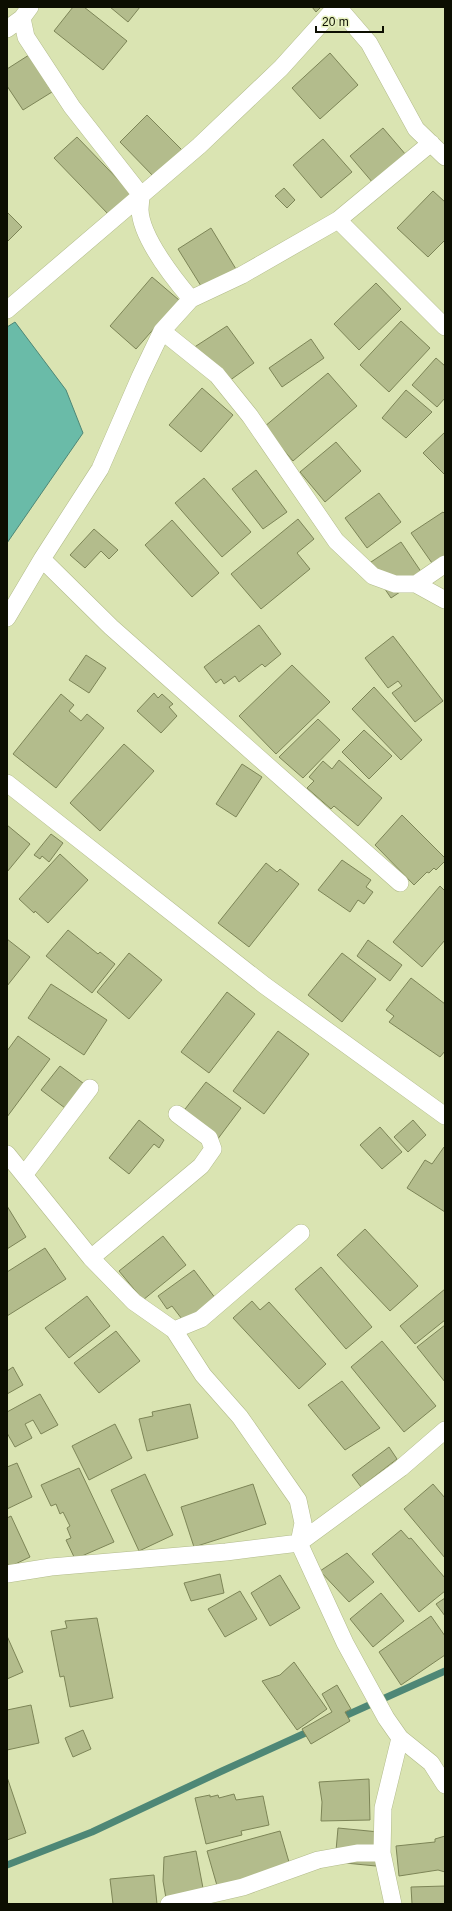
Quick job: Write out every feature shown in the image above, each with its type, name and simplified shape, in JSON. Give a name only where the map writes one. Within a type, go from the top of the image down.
[{"type":"street","points":[[7,310],[200,146],[281,68],[337,7],[369,44],[416,129],[445,157]]},
{"type":"street","points":[[26,13],[26,37],[72,107],[142,195],[140,211],[150,241],[173,277],[191,299]]},
{"type":"street","points":[[7,29],[26,13]]},
{"type":"street","points":[[7,618],[42,559],[100,469],[140,377],[162,331],[191,299],[242,275],[338,220],[431,143]]},
{"type":"street","points":[[338,220],[445,327]]},
{"type":"street","points":[[162,331],[217,375],[250,416],[336,541],[373,576],[395,584],[416,584],[445,600]]},
{"type":"street","points":[[42,559],[111,627],[400,883]]},
{"type":"street","points":[[416,584],[445,564]]},
{"type":"street","points":[[7,783],[264,985],[445,1116]]},
{"type":"street","points":[[24,1175],[90,1088]]},
{"type":"street","points":[[91,1258],[201,1166],[213,1149],[209,1138],[177,1114]]},
{"type":"street","points":[[9,1160],[24,1175],[91,1258],[134,1302],[174,1330],[203,1374],[240,1417],[298,1500],[303,1523],[299,1543],[345,1643],[386,1718],[400,1738],[431,1763],[445,1785]]},
{"type":"street","points":[[174,1330],[201,1319],[300,1233]]},
{"type":"street","points":[[7,1574],[51,1567],[226,1552],[299,1543],[401,1468],[445,1430]]},
{"type":"street","points":[[393,1904],[382,1853],[383,1808],[400,1738]]},
{"type":"street","points":[[169,1904],[243,1887],[318,1860],[357,1853],[382,1853]]},
{"type":"water","points":[[15,322],[66,390],[83,433],[7,543],[7,327]]},
{"type":"building","points":[[73,7],[84,7],[127,41],[103,70],[54,31]]},
{"type":"building","points":[[110,7],[140,7],[128,22]]},
{"type":"building","points":[[312,7],[321,7],[316,12]]},
{"type":"building","points":[[330,53],[358,85],[320,119],[292,88]]},
{"type":"building","points":[[29,55],[52,92],[23,110],[7,86],[7,69]]},
{"type":"building","points":[[147,115],[183,151],[155,178],[120,142]]},
{"type":"building","points":[[383,128],[412,162],[379,190],[350,156]]},
{"type":"building","points":[[77,137],[132,194],[109,215],[54,158]]},
{"type":"building","points":[[323,139],[352,172],[321,198],[293,165]]},
{"type":"building","points":[[284,188],[295,200],[287,208],[275,196]]},
{"type":"building","points":[[433,191],[445,202],[445,240],[428,257],[397,228]]},
{"type":"building","points":[[7,212],[22,227],[7,242]]},
{"type":"building","points":[[211,228],[239,274],[206,294],[178,249]]},
{"type":"building","points":[[152,277],[179,300],[136,349],[110,326]]},
{"type":"building","points":[[376,283],[401,309],[359,350],[334,324]]},
{"type":"building","points":[[401,321],[430,348],[389,392],[360,365]]},
{"type":"building","points":[[227,326],[254,363],[222,386],[193,348]]},
{"type":"building","points":[[311,339],[324,358],[282,387],[269,368]]},
{"type":"building","points":[[436,358],[445,366],[445,398],[437,407],[412,385]]},
{"type":"building","points":[[328,373],[357,406],[293,461],[264,427]]},
{"type":"building","points":[[202,388],[233,415],[201,452],[169,425]]},
{"type":"building","points":[[406,390],[432,412],[406,438],[382,418]]},
{"type":"building","points":[[445,432],[445,475],[423,453]]},
{"type":"building","points":[[336,442],[361,471],[325,502],[300,472]]},
{"type":"building","points":[[256,470],[287,512],[263,529],[232,489]]},
{"type":"building","points":[[204,478],[251,532],[222,557],[175,503]]},
{"type":"building","points":[[379,493],[401,522],[367,548],[345,518]]},
{"type":"building","points":[[443,512],[445,514],[445,574],[441,576],[411,533]]},
{"type":"building","points":[[298,519],[314,539],[297,553],[310,569],[261,609],[231,574]]},
{"type":"building","points":[[172,520],[219,573],[192,597],[145,545]]},
{"type":"building","points":[[94,529],[118,550],[109,559],[101,551],[85,568],[70,555]]},
{"type":"building","points":[[401,542],[424,576],[391,598],[368,564]]},
{"type":"building","points":[[259,625],[281,654],[265,667],[262,664],[239,682],[235,676],[224,684],[221,679],[216,683],[204,667]]},
{"type":"building","points":[[393,636],[443,701],[415,722],[392,693],[402,686],[398,681],[388,688],[365,658]]},
{"type":"building","points":[[86,655],[106,668],[89,693],[69,680]]},
{"type":"building","points":[[292,665],[330,702],[276,754],[239,716]]},
{"type":"building","points":[[374,687],[422,740],[401,760],[352,709]]},
{"type":"building","points":[[154,693],[158,698],[162,694],[173,704],[169,707],[177,716],[161,733],[137,711]]},
{"type":"building","points":[[61,694],[74,705],[69,711],[81,721],[87,714],[104,728],[56,788],[13,754]]},
{"type":"building","points":[[318,719],[340,740],[303,778],[279,757]]},
{"type":"building","points":[[364,730],[392,756],[369,779],[342,752]]},
{"type":"building","points":[[124,744],[154,771],[100,831],[70,803]]},
{"type":"building","points":[[339,760],[382,798],[358,826],[334,806],[331,809],[307,788],[314,781],[309,777],[323,761],[332,769]]},
{"type":"building","points":[[242,764],[262,777],[236,817],[216,804]]},
{"type":"building","points":[[402,815],[445,858],[445,861],[436,870],[434,868],[429,873],[427,872],[414,885],[375,845]]},
{"type":"building","points":[[7,825],[30,844],[7,872]]},
{"type":"building","points":[[51,834],[63,843],[49,862],[42,856],[40,859],[34,855]]},
{"type":"building","points":[[60,854],[88,880],[48,923],[35,911],[34,913],[19,899]]},
{"type":"building","points":[[342,860],[371,880],[366,887],[373,892],[364,904],[358,900],[350,912],[318,890]]},
{"type":"building","points":[[266,863],[277,872],[280,869],[299,884],[249,947],[218,923]]},
{"type":"building","points":[[440,886],[445,891],[445,940],[422,967],[393,942]]},
{"type":"building","points":[[68,930],[98,954],[100,952],[115,964],[92,993],[46,956]]},
{"type":"building","points":[[7,939],[30,957],[7,986]]},
{"type":"building","points":[[368,940],[402,965],[390,981],[357,956]]},
{"type":"building","points":[[129,953],[162,980],[129,1019],[97,992]]},
{"type":"building","points":[[342,953],[376,979],[342,1022],[308,995]]},
{"type":"building","points":[[411,978],[445,1004],[445,1051],[440,1057],[389,1022],[394,1016],[386,1010]]},
{"type":"building","points":[[51,984],[107,1020],[84,1055],[28,1018]]},
{"type":"building","points":[[227,992],[255,1014],[209,1073],[181,1052]]},
{"type":"building","points":[[278,1031],[309,1054],[264,1114],[233,1091]]},
{"type":"building","points":[[18,1036],[50,1059],[7,1117],[7,1051]]},
{"type":"building","points":[[60,1066],[95,1092],[77,1117],[41,1090]]},
{"type":"building","points":[[206,1082],[241,1108],[217,1140],[182,1113]]},
{"type":"building","points":[[139,1120],[164,1140],[159,1148],[154,1144],[129,1174],[109,1158]]},
{"type":"building","points":[[413,1120],[426,1135],[408,1152],[394,1137]]},
{"type":"building","points":[[380,1127],[402,1152],[382,1169],[360,1145]]},
{"type":"building","points":[[444,1147],[445,1212],[407,1188],[425,1160],[432,1164]]},
{"type":"building","points":[[7,1206],[26,1237],[7,1249]]},
{"type":"building","points":[[365,1229],[418,1286],[390,1311],[337,1255]]},
{"type":"building","points":[[163,1236],[186,1265],[143,1300],[119,1271]]},
{"type":"building","points":[[45,1248],[66,1279],[7,1316],[7,1272]]},
{"type":"building","points":[[321,1267],[372,1327],[346,1349],[295,1289]]},
{"type":"building","points":[[194,1270],[219,1303],[188,1327],[172,1306],[167,1309],[158,1296]]},
{"type":"building","points":[[445,1289],[445,1320],[415,1344],[400,1326]]},
{"type":"building","points":[[87,1296],[110,1326],[69,1358],[45,1328]]},
{"type":"building","points":[[252,1301],[260,1310],[269,1302],[326,1364],[299,1389],[233,1318]]},
{"type":"building","points":[[445,1325],[445,1382],[417,1347]]},
{"type":"building","points":[[116,1331],[140,1361],[99,1393],[74,1363]]},
{"type":"building","points":[[382,1341],[436,1406],[404,1432],[351,1367]]},
{"type":"building","points":[[13,1367],[23,1385],[7,1394],[7,1371]]},
{"type":"building","points":[[342,1381],[380,1428],[345,1450],[308,1405]]},
{"type":"building","points":[[40,1394],[58,1425],[41,1434],[33,1420],[25,1424],[32,1438],[15,1447],[7,1433],[7,1412]]},
{"type":"building","points":[[190,1404],[198,1438],[147,1451],[139,1419],[153,1416],[152,1412]]},
{"type":"building","points":[[115,1424],[132,1458],[89,1480],[72,1446]]},
{"type":"building","points":[[389,1447],[397,1459],[361,1487],[352,1475]]},
{"type":"building","points":[[17,1463],[32,1497],[7,1509],[7,1467]]},
{"type":"building","points":[[79,1468],[114,1542],[75,1559],[66,1540],[71,1538],[67,1528],[70,1526],[63,1512],[60,1514],[56,1504],[51,1506],[41,1485]]},
{"type":"building","points":[[145,1474],[173,1535],[139,1551],[111,1490]]},
{"type":"building","points":[[253,1484],[266,1524],[194,1547],[181,1507]]},
{"type":"building","points":[[433,1484],[445,1498],[445,1558],[404,1509]]},
{"type":"building","points":[[11,1516],[30,1557],[9,1567],[7,1562],[7,1518]]},
{"type":"building","points":[[401,1530],[409,1539],[411,1538],[445,1578],[445,1591],[419,1612],[372,1554]]},
{"type":"building","points":[[347,1553],[374,1582],[349,1602],[320,1571]]},
{"type":"building","points":[[220,1574],[224,1593],[191,1601],[184,1583]]},
{"type":"building","points":[[280,1575],[300,1608],[270,1626],[251,1593]]},
{"type":"building","points":[[240,1591],[257,1619],[225,1637],[208,1609]]},
{"type":"building","points":[[381,1593],[404,1621],[373,1647],[350,1619]]},
{"type":"building","points":[[445,1598],[445,1616],[436,1604]]},
{"type":"building","points":[[431,1616],[445,1636],[445,1655],[401,1685],[379,1652]]},
{"type":"building","points":[[97,1618],[113,1698],[70,1707],[64,1676],[60,1677],[51,1631],[67,1628],[65,1621]]},
{"type":"building","points":[[7,1636],[23,1672],[7,1679]]},
{"type":"building","points":[[294,1662],[327,1709],[297,1730],[262,1681],[280,1675]]},
{"type":"building","points":[[337,1685],[351,1709],[345,1712],[350,1721],[311,1744],[302,1729],[332,1712],[322,1694]]},
{"type":"building","points":[[31,1705],[39,1743],[7,1750],[7,1710]]},
{"type":"building","points":[[83,1730],[91,1749],[73,1757],[65,1738]]},
{"type":"building","points":[[7,1777],[26,1833],[7,1840]]},
{"type":"building","points":[[369,1779],[370,1820],[321,1821],[322,1802],[319,1782]]},
{"type":"building","points":[[234,1794],[236,1800],[263,1796],[269,1825],[241,1831],[242,1835],[206,1844],[195,1798],[218,1795],[219,1798]]},
{"type":"building","points":[[338,1828],[379,1832],[376,1866],[335,1862]]},
{"type":"building","points":[[280,1831],[291,1869],[218,1889],[207,1851]]},
{"type":"building","points":[[445,1836],[445,1872],[438,1870],[399,1876],[396,1846],[435,1842],[435,1839]]},
{"type":"building","points":[[196,1851],[206,1904],[167,1904],[163,1881],[164,1857]]},
{"type":"building","points":[[154,1875],[157,1904],[113,1904],[110,1879]]},
{"type":"building","points":[[445,1886],[445,1904],[412,1904],[411,1887]]},
{"type":"waterway","points":[[338,1719],[445,1671]]},
{"type":"waterway","points":[[7,1865],[92,1832],[312,1730]]}]
